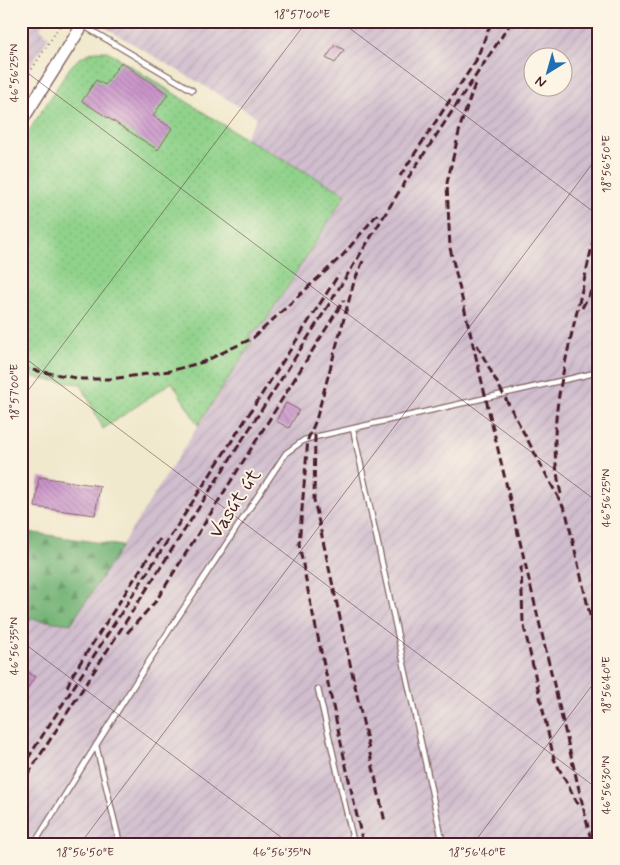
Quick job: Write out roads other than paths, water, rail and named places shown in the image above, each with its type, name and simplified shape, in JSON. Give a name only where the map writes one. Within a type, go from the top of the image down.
[{"type":"street","points":[[21,122],[84,23]]},
{"type":"lane","points":[[84,23],[192,90]]},
{"type":"lane","name":"Vasút út","points":[[34,844],[160,644],[286,453],[304,440],[599,372]]},
{"type":"lane","points":[[353,429],[443,844]]},
{"type":"lane","points":[[318,689],[354,844]]},
{"type":"lane","points":[[96,745],[120,844]]},
{"type":"railway","points":[[474,65],[492,21]]},
{"type":"railway","points":[[21,785],[323,314],[402,187],[512,21]]},
{"type":"railway","points":[[400,176],[477,59]]},
{"type":"railway","points":[[475,84],[461,124],[447,183],[450,248],[592,844]]},
{"type":"railway","points":[[21,368],[82,379],[110,379],[170,371],[203,362],[253,338],[343,255],[380,211]]},
{"type":"railway","points":[[561,494],[555,451],[557,410],[564,370],[599,217]]},
{"type":"railway","points":[[363,261],[354,282],[316,420],[308,439],[299,544],[363,844]]},
{"type":"railway","points":[[21,769],[339,274]]},
{"type":"railway","points":[[582,308],[599,276]]},
{"type":"railway","points":[[127,633],[156,601],[344,300]]},
{"type":"railway","points":[[477,345],[566,512],[599,654]]},
{"type":"railway","points":[[315,435],[314,500],[385,822]]},
{"type":"railway","points":[[67,687],[73,674],[160,539]]},
{"type":"railway","points":[[521,566],[523,622],[554,759],[579,806]]}]
